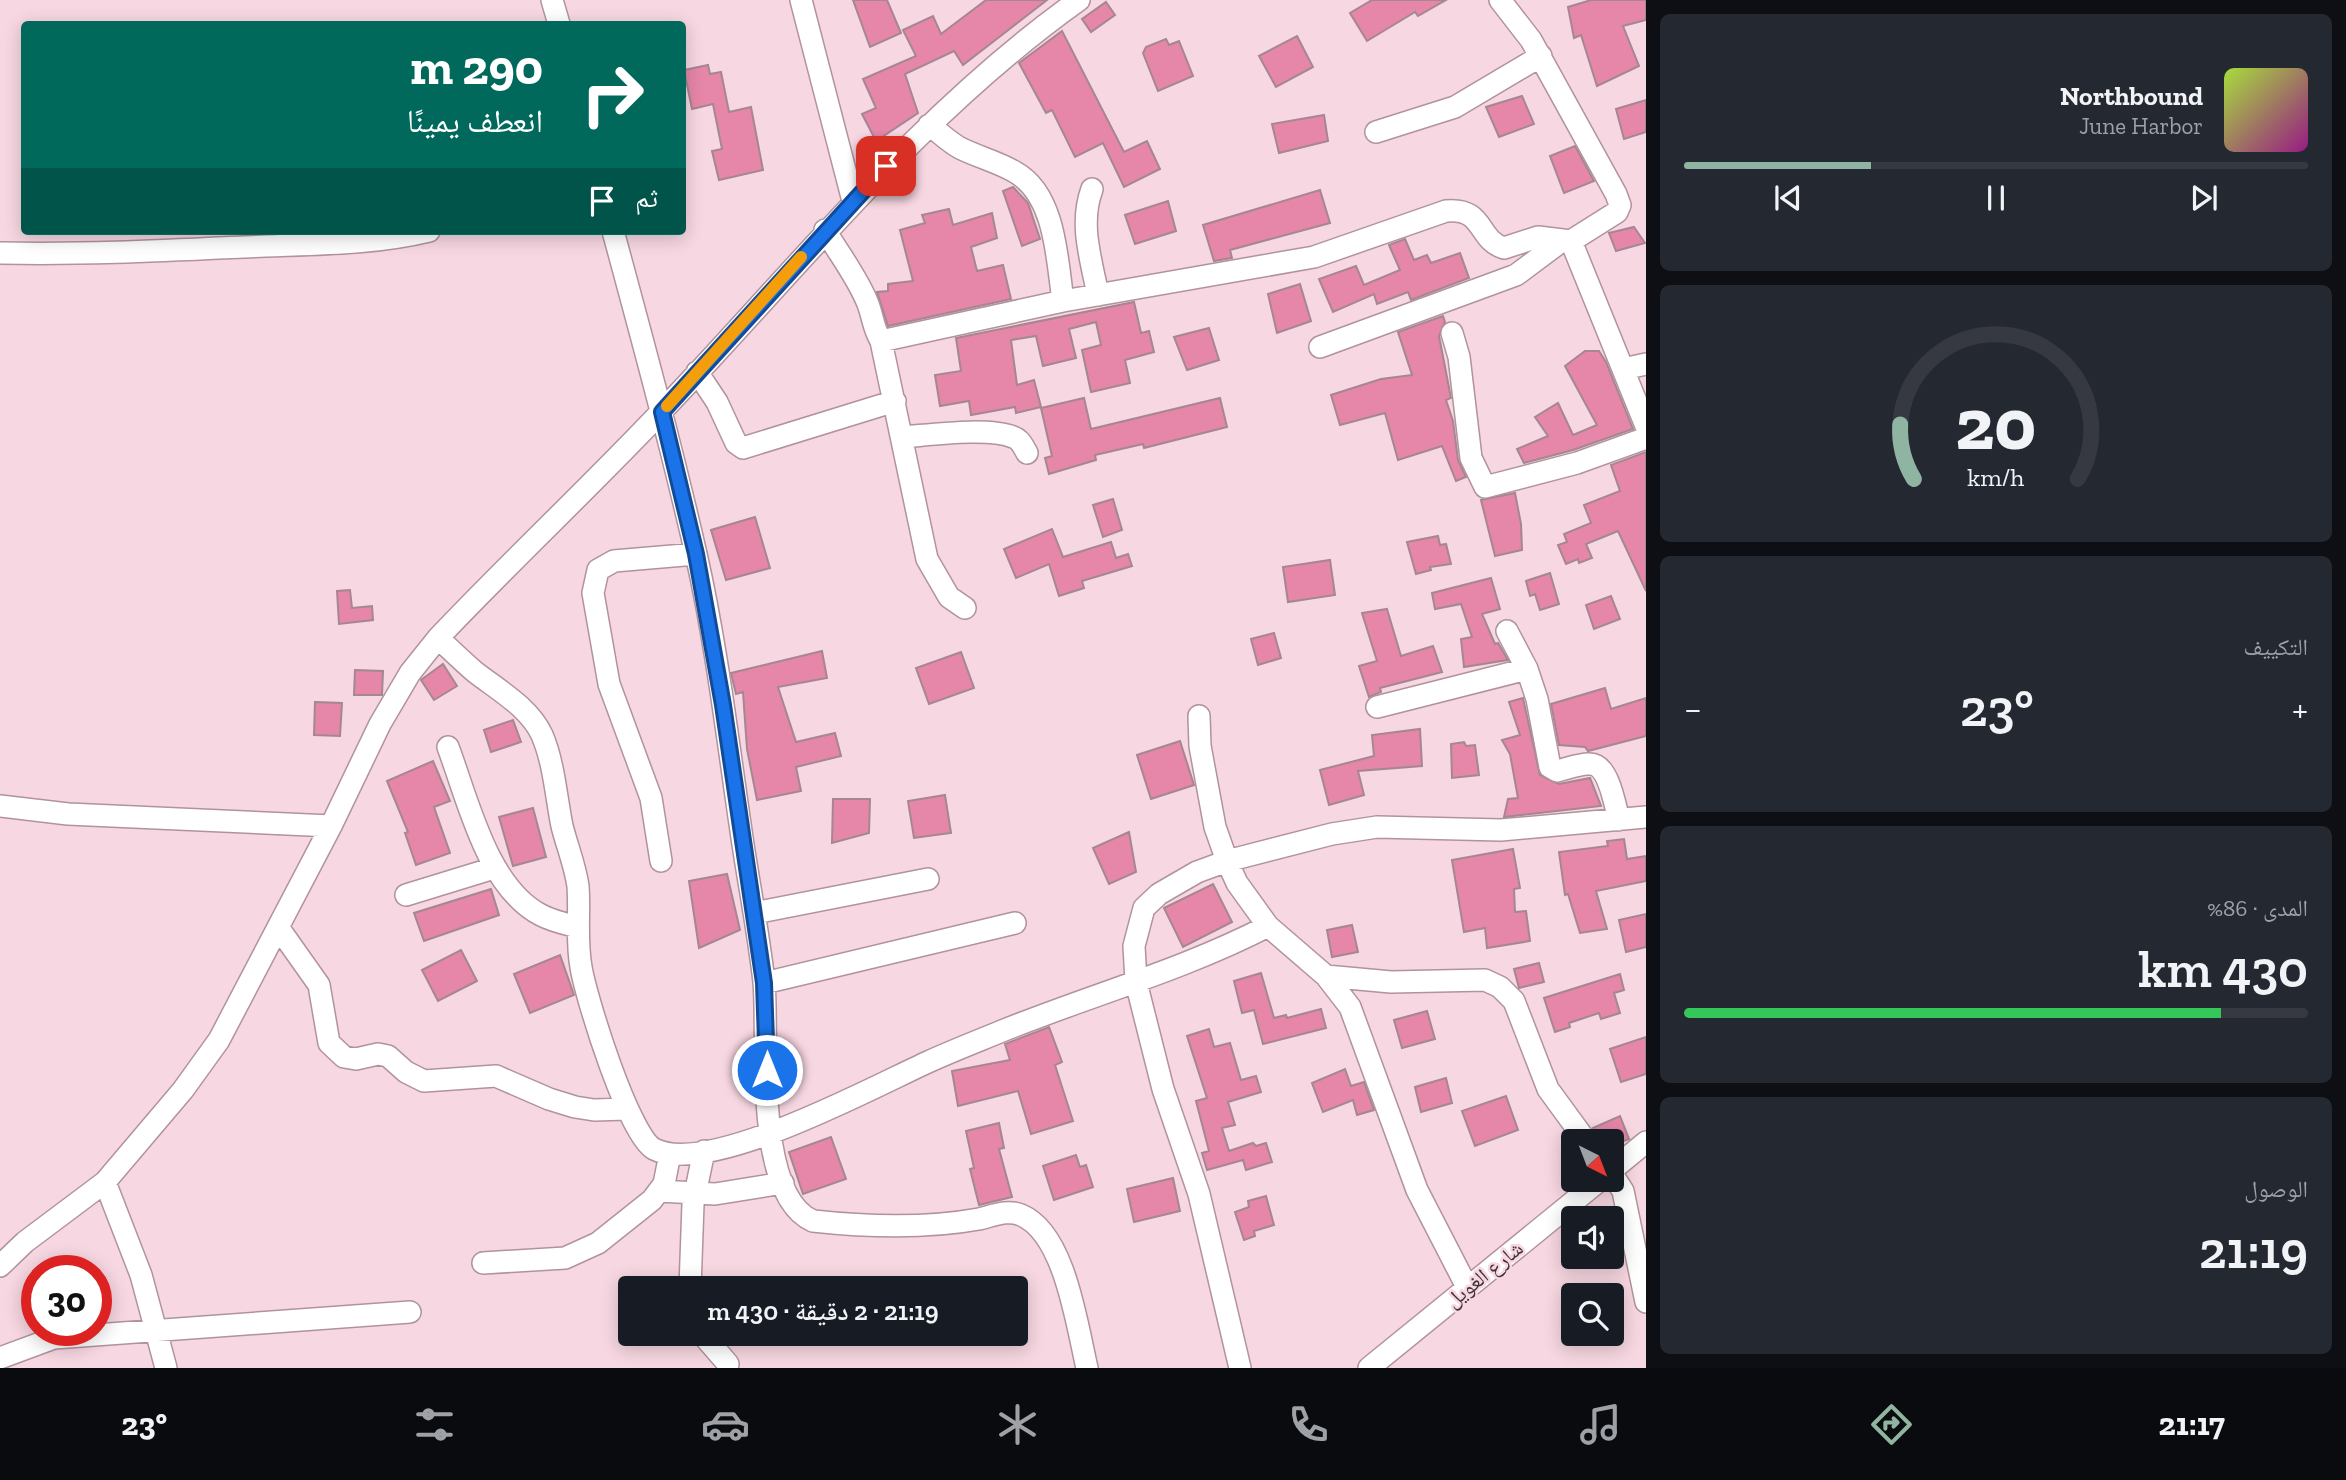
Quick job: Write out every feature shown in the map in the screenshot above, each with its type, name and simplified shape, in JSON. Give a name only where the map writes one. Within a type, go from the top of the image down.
[{"type":"street","points":[[552,0],[558,21]]},
{"type":"street","points":[[801,0],[853,201]]},
{"type":"street","points":[[1320,346],[1516,275],[1617,212],[1620,205],[1541,56],[1500,0]]},
{"type":"street","points":[[0,1266],[25,1242],[105,1182],[183,1090],[219,1040],[331,826],[380,724],[410,673],[438,638],[662,412],[853,201],[929,125],[1064,4]]},
{"type":"street","points":[[1376,132],[1455,107],[1541,56]]},
{"type":"street","points":[[929,125],[958,147],[1017,173],[1035,188],[1044,208],[1055,248],[1063,301]]},
{"type":"street","points":[[1092,189],[1086,205],[1085,225],[1098,295]]},
{"type":"street","points":[[881,341],[1063,301],[1314,257],[1446,211],[1464,211],[1471,215],[1492,240],[1504,248],[1538,237],[1567,241]]},
{"type":"street","points":[[825,230],[869,306],[872,326],[881,341],[927,559],[949,597],[965,608]]},
{"type":"street","points":[[0,253],[156,253],[337,245],[412,235]]},
{"type":"street","points":[[614,235],[662,412],[696,554],[710,627],[764,983],[767,1133],[783,1183],[794,1206],[804,1217],[813,1221],[903,1227],[941,1224],[1005,1213],[1020,1214],[1037,1226],[1054,1247],[1087,1368]]},
{"type":"street","points":[[1567,241],[1646,426]]},
{"type":"street","points":[[1452,333],[1460,357],[1471,458],[1485,487],[1577,463],[1646,438]]},
{"type":"street","points":[[1623,369],[1646,364]]},
{"type":"street","points":[[697,372],[717,401],[736,443],[743,448],[895,401]]},
{"type":"street","points":[[902,437],[955,433],[1006,435],[1020,441],[1027,453]]},
{"type":"street","points":[[661,861],[651,798],[609,684],[593,593],[595,577],[604,565],[614,561],[696,554]]},
{"type":"street","points":[[1507,631],[1527,669],[1537,699],[1550,767],[1558,771],[1597,765],[1604,773],[1619,820]]},
{"type":"street","points":[[438,638],[525,712],[541,733],[550,757],[563,831],[578,887],[578,928],[586,987],[627,1109],[643,1141],[655,1150],[670,1154],[704,1151],[767,1133],[839,1106],[928,1062],[1001,1031],[1191,963],[1268,926]]},
{"type":"street","points":[[1377,707],[1444,693],[1527,669]]},
{"type":"street","points":[[1199,716],[1200,746],[1216,827],[1237,883],[1268,926],[1326,976],[1350,1007],[1417,1190],[1467,1287]]},
{"type":"street","points":[[448,747],[494,868],[513,894],[541,915],[578,928]]},
{"type":"street","points":[[0,806],[68,814],[331,826]]},
{"type":"street","points":[[1240,1368],[1199,1194],[1163,1088],[1136,982],[1133,946],[1144,908],[1176,883],[1227,861],[1332,834],[1377,827],[1501,830],[1646,817]]},
{"type":"street","points":[[407,895],[494,868]]},
{"type":"street","points":[[754,913],[928,878]]},
{"type":"street","points":[[764,983],[1015,923]]},
{"type":"street","points":[[278,927],[319,985],[330,1043],[344,1057],[356,1059],[378,1054],[388,1056],[406,1072],[424,1081],[496,1076],[548,1099],[575,1107],[594,1110],[627,1109]]},
{"type":"street","points":[[1326,976],[1391,982],[1485,980],[1500,987],[1514,1001],[1548,1089],[1577,1129]]},
{"type":"street","points":[[1624,1161],[1646,1142]]},
{"type":"street","points":[[691,1276],[695,1195],[704,1151]]},
{"type":"street","points":[[483,1263],[565,1258],[583,1252],[616,1232],[659,1191],[670,1166],[670,1154]]},
{"type":"street","points":[[105,1182],[141,1275],[158,1328],[166,1368]]},
{"type":"street","points":[[659,1191],[695,1195],[783,1183]]},
{"type":"street","name":"شارع الغويل","points":[[1369,1368],[1585,1192]]},
{"type":"street","points":[[1623,1192],[1646,1302]]},
{"type":"street","points":[[0,1358],[54,1338],[158,1328],[410,1312]]},
{"type":"street","points":[[712,1346],[727,1364]]},
{"type":"building","points":[[853,0],[887,0],[901,33],[870,47]]},
{"type":"building","points":[[986,0],[1047,0],[963,65],[954,51],[905,74],[918,113],[876,141],[862,114],[876,108],[863,79],[916,56],[903,30],[933,16],[941,34]]},
{"type":"building","points":[[1372,0],[1446,0],[1418,16],[1415,12],[1367,41],[1350,13]]},
{"type":"building","points":[[1591,0],[1646,0],[1646,20],[1623,26],[1639,66],[1597,86],[1581,35],[1574,38],[1568,7]]},
{"type":"building","points":[[1106,2],[1115,15],[1091,32],[1082,19]]},
{"type":"building","points":[[1062,31],[1124,152],[1147,141],[1160,169],[1124,187],[1103,143],[1075,157],[1052,110],[1046,113],[1019,63]]},
{"type":"building","points":[[1297,36],[1313,67],[1276,87],[1259,56]]},
{"type":"building","points":[[1166,39],[1169,45],[1179,41],[1193,76],[1158,91],[1143,53],[1146,47]]},
{"type":"building","points":[[708,65],[710,74],[721,72],[729,112],[751,107],[763,170],[719,180],[712,151],[722,149],[713,104],[692,109],[686,70]]},
{"type":"building","points":[[1522,96],[1534,124],[1499,137],[1486,107]]},
{"type":"building","points":[[1646,100],[1646,132],[1624,139],[1616,109]]},
{"type":"building","points":[[1324,115],[1328,141],[1279,153],[1272,124]]},
{"type":"building","points":[[1575,146],[1594,181],[1564,193],[1550,156]]},
{"type":"building","points":[[1013,187],[1028,203],[1040,239],[1022,246],[1003,191]]},
{"type":"building","points":[[1320,190],[1330,223],[1230,250],[1232,258],[1214,261],[1203,225]]},
{"type":"building","points":[[1168,201],[1176,231],[1135,244],[1125,215]]},
{"type":"building","points":[[949,209],[953,225],[992,213],[997,238],[971,247],[977,271],[1003,265],[1011,299],[888,326],[877,292],[888,291],[888,284],[913,281],[900,230],[925,223],[922,215]]},
{"type":"building","points":[[1634,227],[1645,243],[1616,251],[1609,233]]},
{"type":"building","points":[[1405,239],[1414,260],[1427,255],[1431,263],[1460,253],[1469,278],[1411,300],[1408,292],[1377,304],[1374,294],[1333,312],[1319,279],[1356,266],[1364,285],[1400,270],[1389,245]]},
{"type":"building","points":[[1300,284],[1311,321],[1277,333],[1268,294]]},
{"type":"building","points":[[1134,302],[1141,333],[1149,331],[1154,352],[1125,360],[1130,383],[1091,392],[1082,350],[1101,345],[1096,322],[1069,329],[1076,358],[1043,366],[1036,336],[1011,340],[1017,385],[1034,380],[1041,407],[1016,413],[1015,407],[971,415],[969,401],[940,406],[935,375],[961,371],[956,338]]},
{"type":"building","points":[[1443,316],[1445,322],[1439,336],[1451,398],[1446,400],[1453,421],[1458,460],[1466,477],[1456,481],[1442,446],[1398,460],[1385,413],[1340,425],[1331,395],[1381,379],[1412,375],[1398,332]]},
{"type":"building","points":[[1209,328],[1219,360],[1187,370],[1174,337]]},
{"type":"building","points":[[1585,351],[1599,351],[1606,362],[1633,429],[1573,450],[1524,463],[1517,449],[1548,436],[1535,417],[1558,403],[1573,435],[1597,425],[1565,366]]},
{"type":"building","points":[[1084,398],[1091,429],[1220,398],[1227,427],[1144,448],[1143,444],[1095,455],[1096,460],[1049,474],[1045,458],[1052,456],[1041,408]]},
{"type":"building","points":[[1646,452],[1646,591],[1618,531],[1586,544],[1592,558],[1579,563],[1578,559],[1566,564],[1558,545],[1567,542],[1564,534],[1591,523],[1584,505],[1620,491],[1611,465]]},
{"type":"building","points":[[1515,493],[1521,524],[1522,550],[1495,556],[1481,500]]},
{"type":"building","points":[[1113,499],[1122,530],[1103,537],[1093,505]]},
{"type":"building","points":[[755,517],[770,568],[726,580],[711,530]]},
{"type":"building","points":[[1052,529],[1063,557],[1111,542],[1116,558],[1128,554],[1132,566],[1082,581],[1084,588],[1059,596],[1049,564],[1016,578],[1004,549]]},
{"type":"building","points":[[1438,536],[1440,545],[1446,544],[1451,564],[1430,567],[1431,570],[1416,574],[1407,542]]},
{"type":"building","points":[[1330,560],[1335,595],[1288,602],[1283,567]]},
{"type":"building","points":[[1550,573],[1559,604],[1540,610],[1535,594],[1530,596],[1526,581]]},
{"type":"building","points":[[1491,578],[1500,609],[1482,614],[1495,644],[1498,643],[1508,660],[1464,667],[1461,639],[1472,637],[1461,604],[1435,609],[1432,593]]},
{"type":"building","points":[[350,590],[352,608],[372,606],[373,620],[339,624],[337,591]]},
{"type":"building","points":[[1611,596],[1620,619],[1594,629],[1586,605]]},
{"type":"building","points":[[1387,609],[1401,656],[1433,646],[1442,672],[1380,688],[1381,692],[1369,697],[1359,666],[1377,661],[1362,613]]},
{"type":"building","points":[[1274,633],[1281,658],[1258,665],[1251,639]]},
{"type":"building","points":[[822,651],[827,678],[778,687],[796,742],[835,733],[841,756],[796,767],[801,791],[757,800],[747,749],[743,692],[736,694],[731,673]]},
{"type":"building","points":[[961,652],[974,688],[929,704],[916,668]]},
{"type":"building","points":[[443,664],[457,686],[434,700],[421,680]]},
{"type":"building","points":[[355,670],[383,671],[382,695],[354,695]]},
{"type":"building","points":[[1605,688],[1611,709],[1646,698],[1646,736],[1588,751],[1585,747],[1559,745],[1551,704]]},
{"type":"building","points":[[1523,698],[1540,775],[1559,784],[1590,778],[1601,806],[1504,817],[1508,799],[1518,798],[1510,754],[1502,740],[1520,735],[1509,702]]},
{"type":"building","points":[[315,702],[342,703],[340,736],[314,735]]},
{"type":"building","points":[[513,720],[521,742],[491,752],[484,730]]},
{"type":"building","points":[[1420,729],[1422,766],[1358,771],[1364,795],[1329,805],[1320,770],[1374,756],[1372,735]]},
{"type":"building","points":[[1180,741],[1194,785],[1151,799],[1137,755]]},
{"type":"building","points":[[1464,742],[1466,746],[1475,745],[1479,775],[1452,778],[1451,744]]},
{"type":"building","points":[[433,761],[450,801],[434,807],[450,853],[416,865],[405,833],[408,832],[387,781]]},
{"type":"building","points":[[945,795],[951,833],[914,838],[908,801]]},
{"type":"building","points":[[833,799],[870,799],[869,833],[832,843]]},
{"type":"building","points":[[533,808],[546,857],[513,866],[499,817]]},
{"type":"building","points":[[1129,832],[1136,872],[1109,884],[1093,848]]},
{"type":"building","points":[[1624,839],[1627,859],[1646,856],[1646,881],[1596,891],[1607,929],[1580,933],[1568,894],[1565,895],[1559,852],[1608,846],[1607,841]]},
{"type":"building","points":[[1513,849],[1520,888],[1514,889],[1515,912],[1526,911],[1530,941],[1487,948],[1485,928],[1464,932],[1452,860]]},
{"type":"building","points":[[727,874],[740,930],[699,948],[689,881]]},
{"type":"building","points":[[1213,884],[1232,922],[1183,947],[1164,908]]},
{"type":"building","points":[[491,889],[499,915],[424,941],[414,913]]},
{"type":"building","points":[[1646,914],[1646,947],[1626,952],[1619,920]]},
{"type":"building","points":[[1352,925],[1358,952],[1332,957],[1327,930]]},
{"type":"building","points":[[461,950],[477,981],[438,1001],[422,970]]},
{"type":"building","points":[[560,955],[574,995],[530,1013],[514,974]]},
{"type":"building","points":[[1539,963],[1544,982],[1519,988],[1514,969]]},
{"type":"building","points":[[1261,973],[1274,1018],[1286,1015],[1287,1018],[1321,1009],[1326,1028],[1263,1044],[1254,1010],[1242,1013],[1234,981]]},
{"type":"building","points":[[1620,974],[1624,990],[1614,993],[1620,1013],[1601,1019],[1599,1013],[1569,1023],[1570,1027],[1555,1032],[1544,998]]},
{"type":"building","points":[[1427,1011],[1435,1039],[1402,1048],[1394,1020]]},
{"type":"building","points":[[1049,1027],[1062,1062],[1055,1065],[1073,1121],[1031,1134],[1018,1091],[958,1106],[952,1071],[1010,1060],[1005,1044]]},
{"type":"building","points":[[1209,1029],[1214,1047],[1230,1043],[1241,1080],[1256,1076],[1261,1092],[1228,1102],[1235,1125],[1222,1128],[1229,1151],[1253,1143],[1256,1146],[1266,1143],[1272,1162],[1246,1170],[1243,1160],[1207,1170],[1202,1153],[1209,1151],[1196,1101],[1207,1098],[1187,1036]]},
{"type":"building","points":[[1646,1037],[1646,1074],[1621,1082],[1610,1049]]},
{"type":"building","points":[[1345,1069],[1351,1086],[1364,1082],[1374,1110],[1357,1115],[1353,1100],[1323,1112],[1312,1083]]},
{"type":"building","points":[[1446,1078],[1452,1103],[1421,1112],[1415,1087]]},
{"type":"building","points":[[1506,1096],[1518,1130],[1475,1146],[1462,1111]]},
{"type":"building","points":[[1620,1116],[1629,1139],[1624,1141],[1624,1129],[1593,1128]]},
{"type":"building","points":[[999,1123],[1004,1148],[999,1149],[1012,1197],[979,1205],[970,1169],[974,1168],[966,1131]]},
{"type":"building","points":[[831,1137],[846,1179],[803,1194],[789,1152]]},
{"type":"building","points":[[1076,1155],[1080,1167],[1086,1165],[1093,1187],[1054,1200],[1043,1166]]},
{"type":"building","points":[[1173,1178],[1180,1211],[1134,1222],[1127,1189]]},
{"type":"building","points":[[1266,1196],[1274,1225],[1254,1231],[1255,1236],[1244,1240],[1235,1212],[1249,1207],[1248,1201]]},
{"type":"slow traffic","points":[[667,406],[801,257]]},
{"type":"route","points":[[767,1070],[764,983],[723,705],[696,554],[662,412],[886,166]]}]
